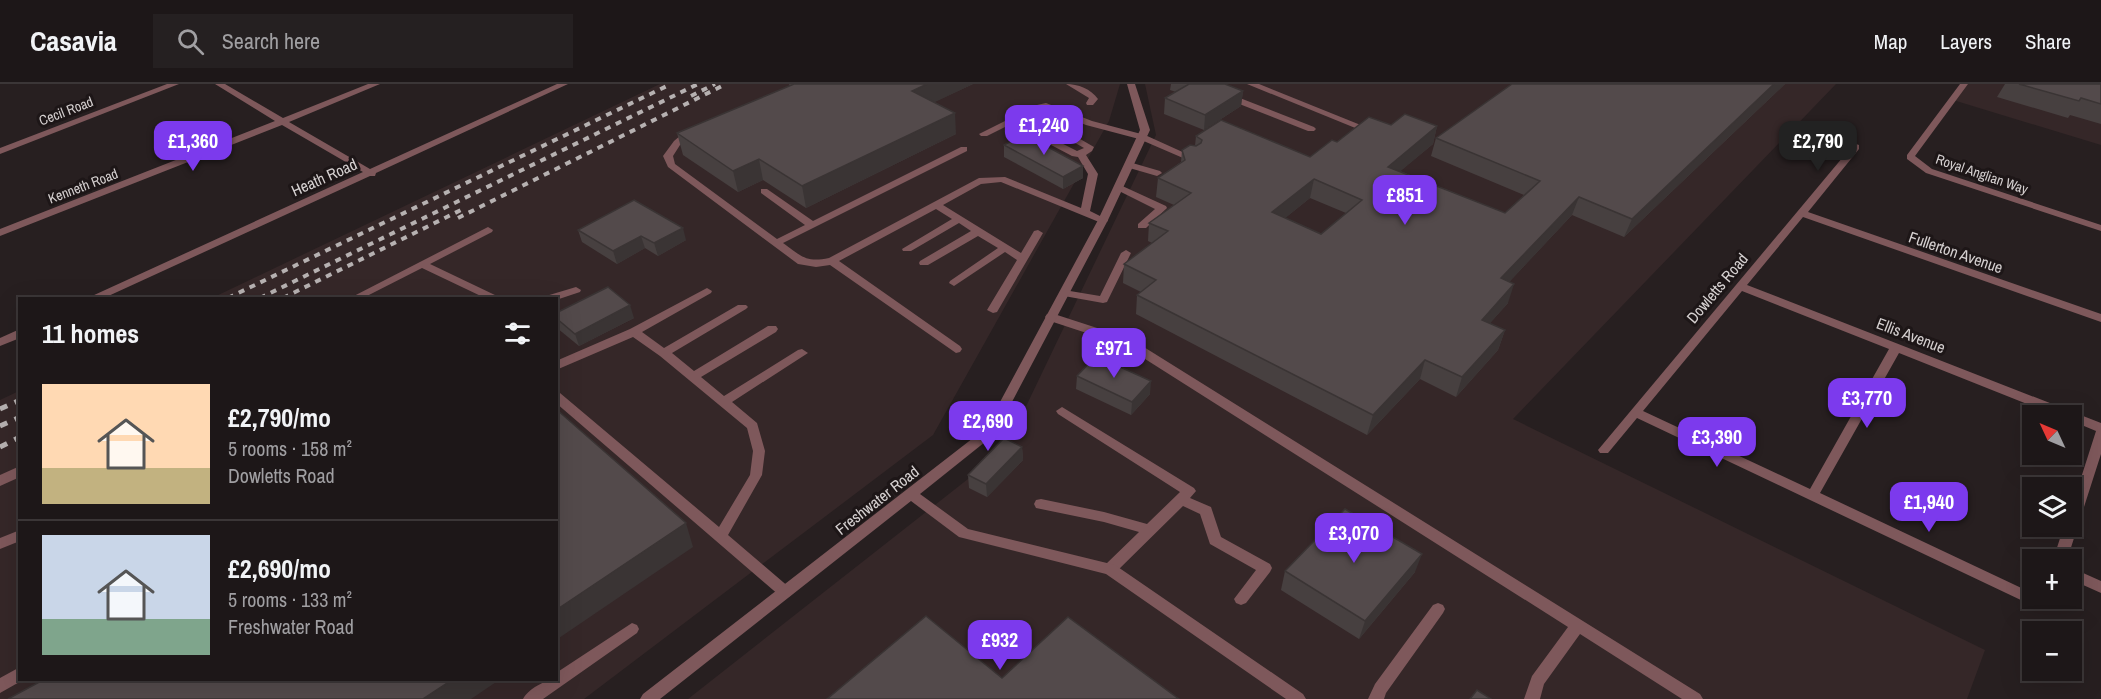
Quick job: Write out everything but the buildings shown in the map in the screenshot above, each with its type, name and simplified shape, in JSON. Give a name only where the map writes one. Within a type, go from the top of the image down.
[{"type":"street","name":"Cecil Road","points":[[0,151],[175,84]]},
{"type":"street","points":[[219,84],[372,174]]},
{"type":"street","name":"Kenneth Road","points":[[0,233],[376,84]]},
{"type":"street","name":"Heath Road","points":[[98,297],[372,174],[564,84]]},
{"type":"street","points":[[1070,84],[1083,87],[1094,99],[1090,103]]},
{"type":"street","points":[[1131,84],[1145,130],[1142,136]]},
{"type":"street","points":[[1251,84],[1382,136]]},
{"type":"street","name":"Royal Anglian Way","points":[[1964,84],[1910,156],[1929,171],[2101,228]]},
{"type":"street","points":[[1217,93],[1311,129]]},
{"type":"street","points":[[984,135],[1046,106],[1089,123],[1142,136],[1193,159]]},
{"type":"street","points":[[1012,121],[1075,154],[1081,154],[1089,149],[1028,113]]},
{"type":"street","points":[[698,128],[677,143],[668,156],[671,165],[802,262],[816,264],[832,261],[979,181],[1002,180],[1103,220]]},
{"type":"street","name":"Freshwater Road","points":[[659,696],[785,592],[991,431],[1103,220],[1142,136]]},
{"type":"street","name":"Dowletts Road","points":[[1604,450],[1856,147]]},
{"type":"street","points":[[776,243],[964,149]]},
{"type":"street","points":[[1081,154],[1093,174],[1085,213]]},
{"type":"street","points":[[1128,165],[1157,172]]},
{"type":"street","points":[[1118,187],[1162,208],[1142,226]]},
{"type":"street","points":[[764,191],[812,225]]},
{"type":"street","points":[[935,204],[1023,259]]},
{"type":"street","name":"Fullerton Avenue","points":[[1802,213],[2101,318]]},
{"type":"street","points":[[907,249],[959,219]]},
{"type":"street","points":[[357,297],[488,230]]},
{"type":"street","points":[[924,263],[979,231]]},
{"type":"street","points":[[993,310],[1038,233]]},
{"type":"street","points":[[954,283],[1005,248]]},
{"type":"street","points":[[1064,293],[1103,300],[1126,253]]},
{"type":"street","points":[[832,261],[956,349]]},
{"type":"street","points":[[422,264],[491,297]]},
{"type":"street","name":"Ellis Avenue","points":[[1740,286],[2043,405]]},
{"type":"street","points":[[553,297],[576,290]]},
{"type":"street","points":[[558,365],[634,332],[707,291]]},
{"type":"street","points":[[663,353],[742,307]]},
{"type":"street","points":[[1051,317],[1127,342],[1695,699]]},
{"type":"street","points":[[693,377],[772,329]]},
{"type":"street","points":[[634,332],[753,426],[759,451],[756,475],[720,537]]},
{"type":"street","points":[[0,342],[18,334]]},
{"type":"street","points":[[1812,496],[1896,347]]},
{"type":"street","points":[[724,402],[802,353]]},
{"type":"street","points":[[558,398],[785,592]]},
{"type":"street","points":[[1062,411],[1189,491],[1110,569]]},
{"type":"street","points":[[1635,412],[2022,594]]},
{"type":"street","name":"Ellis Avenue","points":[[2082,420],[2101,428]]},
{"type":"street","points":[[2082,492],[2101,434]]},
{"type":"street","points":[[0,481],[18,472]]},
{"type":"street","points":[[911,494],[964,533],[1110,569],[1298,699]]},
{"type":"street","points":[[1181,499],[1206,511],[1215,540],[1265,568],[1241,599]]},
{"type":"street","points":[[1041,504],[1104,517],[1149,530]]},
{"type":"street","points":[[0,544],[18,536]]},
{"type":"street","points":[[2082,578],[2101,587]]},
{"type":"street","points":[[1376,699],[1380,689],[1438,609]]},
{"type":"street","points":[[1532,699],[1537,681],[1578,625]]},
{"type":"street","points":[[558,680],[632,629]]},
{"type":"street","points":[[0,686],[18,674]]},
{"type":"street","points":[[531,699],[557,681]]},
{"type":"shaded area","points":[[660,84],[1120,84],[1109,121],[933,435],[584,699],[0,699],[0,400],[18,391],[18,681],[558,681],[558,297],[214,297]]},
{"type":"shaded area","points":[[1145,84],[1836,84],[1513,419],[1985,650],[1967,699],[688,699],[996,457],[1019,421],[1156,135]]},
{"type":"shaded area","points":[[1964,84],[2101,84],[2101,145],[1953,100]]},
{"type":"railway","points":[[230,297],[671,84]]},
{"type":"railway","points":[[262,297],[698,84]]},
{"type":"railway","points":[[691,96],[715,84]]},
{"type":"railway","points":[[458,218],[726,84]]},
{"type":"railway","points":[[285,297],[463,209]]},
{"type":"railway","points":[[0,409],[18,401]]},
{"type":"railway","points":[[0,426],[18,418]]},
{"type":"railway","points":[[0,447],[18,438]]}]
